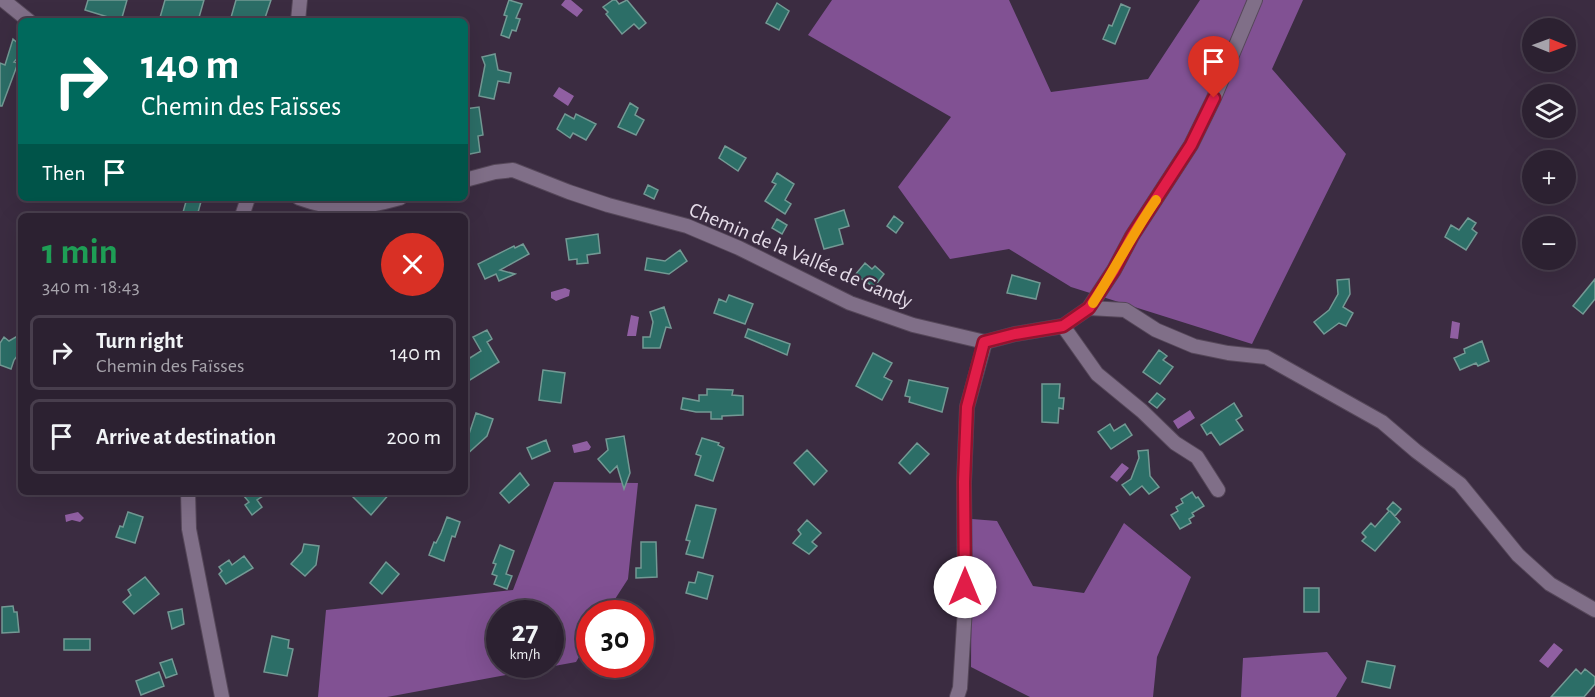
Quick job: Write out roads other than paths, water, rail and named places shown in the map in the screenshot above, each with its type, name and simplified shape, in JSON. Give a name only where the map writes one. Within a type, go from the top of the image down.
[{"type":"street","points":[[3,0],[24,18]]},
{"type":"street","points":[[298,18],[300,0]]},
{"type":"street","points":[[957,697],[960,687],[965,608],[964,482],[967,407],[984,342],[1063,326],[1089,308],[1191,145],[1256,0]]},
{"type":"street","name":"Chemin de la Vallée de Gandy","points":[[468,179],[513,170],[569,192],[687,226],[739,248],[850,303],[913,325],[984,342]]},
{"type":"street","points":[[308,201],[339,209],[363,208],[389,201]]},
{"type":"street","points":[[1089,308],[1125,310],[1156,330],[1194,346],[1266,357],[1382,422],[1416,452],[1460,484],[1518,555],[1550,584],[1595,610]]},
{"type":"street","points":[[1063,326],[1097,374],[1143,411],[1175,443],[1197,457],[1218,490]]},
{"type":"street","points":[[188,495],[189,529],[222,697]]}]
